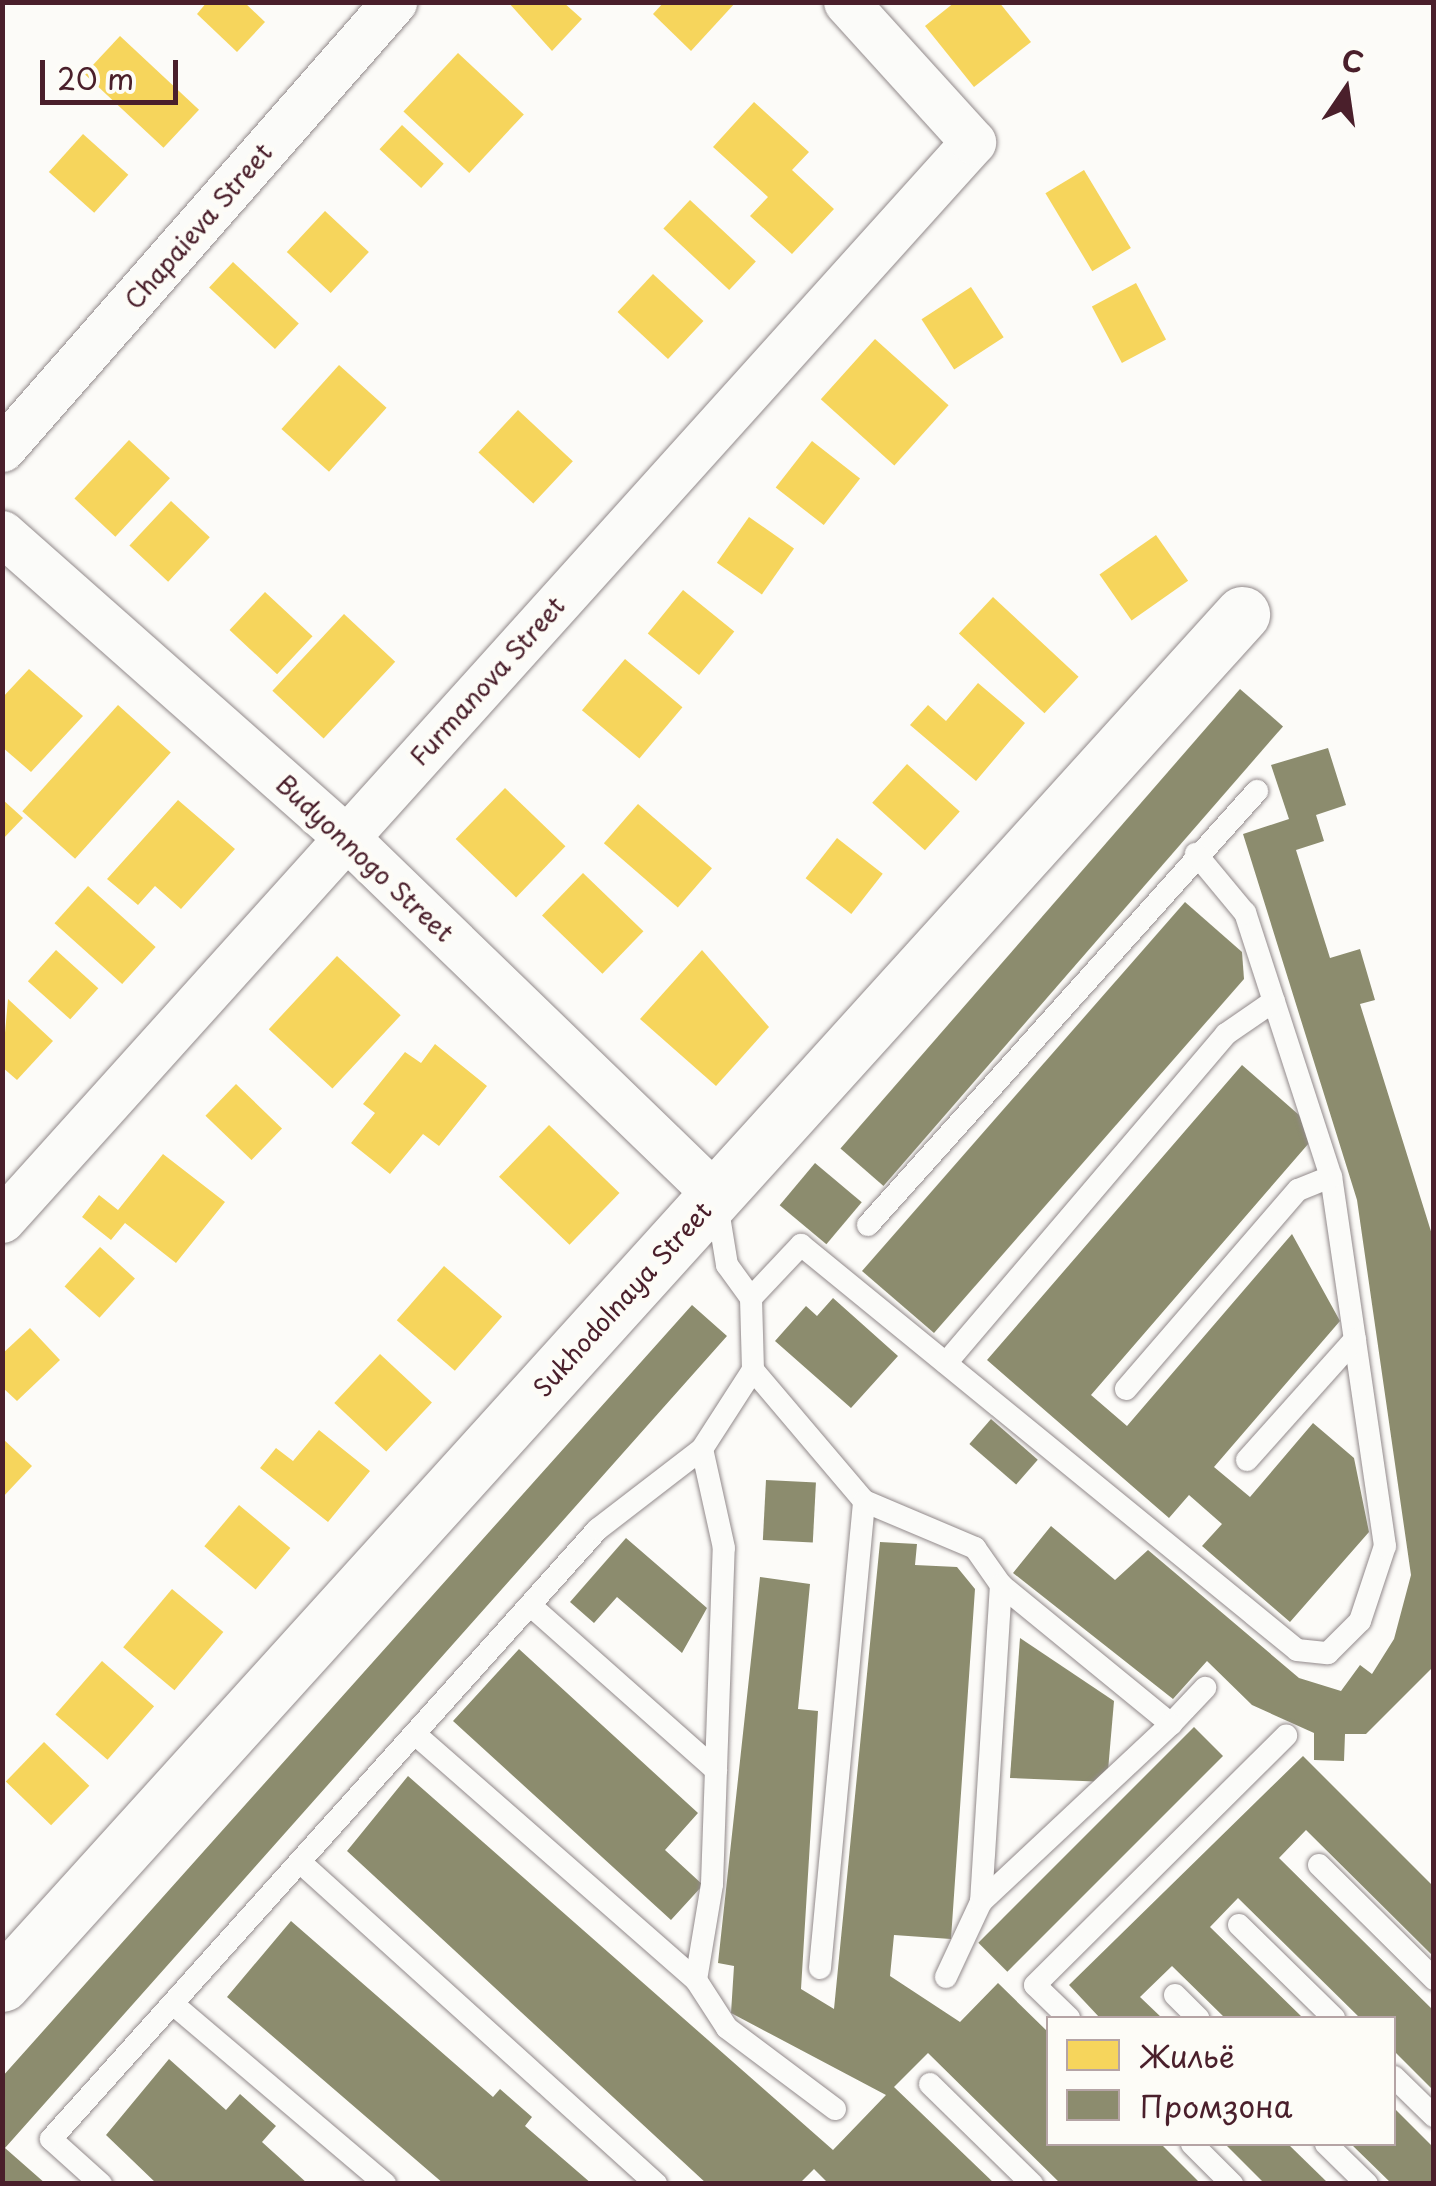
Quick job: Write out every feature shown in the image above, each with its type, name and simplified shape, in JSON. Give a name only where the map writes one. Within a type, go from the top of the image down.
[{"type":"street","name":"Chapaieva Street","points":[[2,449],[394,2]]},
{"type":"street","name":"Furmanova Street","points":[[2,1220],[973,142],[846,2]]},
{"type":"street","name":"Budyonnogo Street","points":[[2,533],[346,837],[716,1195]]},
{"type":"street","name":"Sukhodolnaya Street","points":[[2,1984],[1242,614]]},
{"type":"lane","points":[[868,1225],[1196,854],[1257,791]]},
{"type":"lane","points":[[751,1298],[801,1245],[1297,1650],[1328,1653],[1360,1621],[1384,1546],[1331,1178],[1246,914],[1196,854]]},
{"type":"lane","points":[[946,1363],[1226,1034],[1274,1002]]},
{"type":"lane","points":[[1126,1389],[1298,1190],[1331,1178]]},
{"type":"lane","points":[[101,2184],[52,2139],[598,1529],[702,1449],[753,1370],[751,1298],[727,1264],[716,1195]]},
{"type":"lane","points":[[1247,1460],[1355,1339]]},
{"type":"lane","points":[[753,1370],[864,1500],[976,1548],[1001,1586],[1170,1724]]},
{"type":"lane","points":[[696,1980],[716,1770],[724,1548],[702,1449]]},
{"type":"lane","points":[[820,1968],[864,1500]]},
{"type":"lane","points":[[946,1977],[980,1902],[1001,1586]]},
{"type":"lane","points":[[530,1605],[716,1770]]},
{"type":"lane","points":[[980,1902],[1204,1688]]},
{"type":"lane","points":[[415,1734],[696,1980],[727,2028],[835,2109]]},
{"type":"lane","points":[[1066,2016],[1035,1985],[1286,1736]]},
{"type":"lane","points":[[300,1862],[656,2184]]},
{"type":"lane","points":[[1319,1865],[1434,1980]]},
{"type":"lane","points":[[1240,1925],[1332,2016]]},
{"type":"lane","points":[[1175,1995],[1196,2016]]},
{"type":"lane","points":[[174,2004],[384,2184]]},
{"type":"lane","points":[[1396,2079],[1434,2116]]},
{"type":"lane","points":[[930,2084],[1032,2184]]},
{"type":"lane","points":[[1194,2146],[1232,2184]]},
{"type":"lane","points":[[1328,2146],[1367,2184]]},
{"type":"building: Жильё","points":[[207,2],[244,2],[265,22],[237,52],[197,14]]},
{"type":"building: Жильё","points":[[508,2],[563,2],[582,19],[552,51]]},
{"type":"building: Жильё","points":[[664,2],[736,2],[691,51],[653,14]]},
{"type":"building: Жильё","points":[[955,2],[999,2],[1031,42],[974,87],[925,26]]},
{"type":"building: Жильё","points":[[120,36],[199,110],[164,148],[85,74]]},
{"type":"building: Жильё","points":[[458,53],[524,114],[469,173],[403,112]]},
{"type":"building: Жильё","points":[[754,102],[809,152],[792,170],[834,209],[792,254],[750,216],[768,197],[713,147]]},
{"type":"building: Жильё","points":[[402,125],[444,164],[421,188],[379,149]]},
{"type":"building: Жильё","points":[[83,134],[128,175],[94,213],[49,172]]},
{"type":"building: Жильё","points":[[1084,170],[1131,248],[1092,271],[1045,193]]},
{"type":"building: Жильё","points":[[690,200],[756,261],[729,290],[663,229]]},
{"type":"building: Жильё","points":[[325,211],[369,252],[331,293],[287,252]]},
{"type":"building: Жильё","points":[[233,262],[299,323],[275,349],[209,288]]},
{"type":"building: Жильё","points":[[653,274],[703,321],[668,359],[618,312]]},
{"type":"building: Жильё","points":[[1136,283],[1166,340],[1122,363],[1092,306]]},
{"type":"building: Жильё","points":[[971,287],[1004,337],[954,369],[922,319]]},
{"type":"building: Жильё","points":[[875,339],[949,405],[894,465],[821,399]]},
{"type":"building: Жильё","points":[[339,365],[387,408],[329,472],[281,429]]},
{"type":"building: Жильё","points":[[518,410],[573,461],[533,504],[478,452]]},
{"type":"building: Жильё","points":[[129,440],[170,478],[115,537],[74,499]]},
{"type":"building: Жильё","points":[[812,441],[860,479],[824,525],[776,487]]},
{"type":"building: Жильё","points":[[171,501],[210,537],[168,582],[129,546]]},
{"type":"building: Жильё","points":[[749,517],[794,549],[762,594],[717,563]]},
{"type":"building: Жильё","points":[[1156,535],[1188,581],[1132,620],[1099,575]]},
{"type":"building: Жильё","points":[[683,590],[734,632],[699,675],[648,634]]},
{"type":"building: Жильё","points":[[265,592],[313,636],[277,674],[230,630]]},
{"type":"building: Жильё","points":[[993,597],[1079,677],[1044,713],[959,634]]},
{"type":"building: Жильё","points":[[344,614],[395,662],[324,739],[272,691]]},
{"type":"building: Жильё","points":[[625,659],[682,707],[639,759],[582,710]]},
{"type":"building: Жильё","points":[[29,669],[83,716],[31,772],[2,747],[2,698]]},
{"type":"building: Жильё","points":[[978,683],[1025,723],[976,781],[910,725],[928,705],[946,721]]},
{"type":"building: Жильё","points":[[118,705],[171,753],[75,859],[22,811]]},
{"type":"building: Жильё","points":[[907,764],[960,812],[925,850],[872,803]]},
{"type":"building: Жильё","points":[[505,788],[565,846],[516,897],[456,839]]},
{"type":"building: Жильё","points":[[2,799],[23,818],[2,840]]},
{"type":"building: Жильё","points":[[178,800],[235,849],[181,909],[155,886],[138,905],[107,879]]},
{"type":"building: Жильё","points":[[638,804],[712,868],[678,908],[604,843]]},
{"type":"building: Жильё","points":[[837,838],[883,874],[851,914],[806,878]]},
{"type":"building: Жильё","points":[[583,873],[643,931],[602,974],[542,915]]},
{"type":"building: Жильё","points":[[88,886],[156,947],[122,984],[55,923]]},
{"type":"building: Жильё","points":[[56,950],[98,988],[70,1019],[28,981]]},
{"type":"building: Жильё","points":[[702,950],[769,1027],[716,1086],[640,1019]]},
{"type":"building: Жильё","points":[[337,956],[401,1015],[332,1088],[269,1029]]},
{"type":"building: Жильё","points":[[8,999],[53,1041],[17,1080],[2,1067]]},
{"type":"building: Жильё","points":[[435,1044],[487,1086],[439,1146],[423,1134],[390,1174],[351,1143],[375,1113],[363,1104],[405,1052],[421,1063]]},
{"type":"building: Жильё","points":[[236,1084],[282,1128],[251,1160],[205,1116]]},
{"type":"building: Жильё","points":[[549,1125],[619,1193],[569,1245],[499,1177]]},
{"type":"building: Жильё","points":[[163,1154],[225,1202],[176,1263],[125,1223],[111,1240],[82,1217],[99,1195],[118,1210]]},
{"type":"building: Жильё","points":[[100,1247],[135,1278],[99,1318],[65,1286]]},
{"type":"building: Жильё","points":[[444,1266],[502,1317],[455,1371],[397,1320]]},
{"type":"building: Жильё","points":[[30,1328],[60,1360],[17,1401],[2,1387],[2,1354]]},
{"type":"building: Жильё","points":[[380,1354],[432,1402],[386,1451],[334,1403]]},
{"type":"building: Жильё","points":[[319,1430],[370,1471],[328,1522],[260,1468],[276,1448],[293,1461]]},
{"type":"building: Жильё","points":[[2,1438],[32,1466],[2,1498]]},
{"type":"building: Жильё","points":[[239,1505],[290,1548],[256,1589],[204,1546]]},
{"type":"building: Жильё","points":[[172,1589],[223,1632],[174,1690],[123,1647]]},
{"type":"building: Жильё","points":[[102,1661],[154,1706],[107,1760],[55,1715]]},
{"type":"building: Жильё","points":[[44,1742],[89,1786],[51,1825],[6,1782]]},
{"type":"building: Промзона","points":[[1240,689],[1283,726],[883,1186],[840,1149]]},
{"type":"building: Промзона","points":[[1328,748],[1346,805],[1316,815],[1324,841],[1296,850],[1330,958],[1360,949],[1375,1000],[1360,1004],[1434,1241],[1434,1666],[1366,1734],[1345,1734],[1344,1761],[1314,1760],[1314,1733],[1252,1705],[1207,1661],[1173,1699],[1013,1573],[1051,1526],[1115,1580],[1148,1550],[1299,1678],[1341,1691],[1360,1665],[1372,1674],[1394,1639],[1411,1575],[1357,1200],[1243,834],[1289,819],[1271,765]]},
{"type":"building: Промзона","points":[[1185,902],[1242,952],[1244,979],[934,1333],[862,1271]]},
{"type":"building: Промзона","points":[[1242,1065],[1307,1122],[1309,1143],[1091,1395],[1127,1426],[1292,1234],[1340,1321],[1214,1467],[1250,1497],[1313,1423],[1354,1458],[1369,1532],[1290,1622],[1202,1546],[1222,1524],[1189,1495],[1169,1518],[987,1360]]},
{"type":"building: Промзона","points":[[815,1163],[862,1202],[826,1244],[780,1205]]},
{"type":"building: Промзона","points":[[833,1298],[898,1356],[851,1408],[775,1341],[806,1306],[817,1316]]},
{"type":"building: Промзона","points":[[692,1305],[727,1336],[5,2148],[46,2184],[2,2184],[2,2077]]},
{"type":"building: Промзона","points":[[991,1419],[1038,1460],[1016,1485],[969,1444]]},
{"type":"building: Промзона","points":[[766,1480],[816,1483],[813,1543],[763,1540]]},
{"type":"building: Промзона","points":[[626,1538],[707,1608],[682,1653],[617,1597],[594,1623],[570,1602]]},
{"type":"building: Промзона","points":[[880,1542],[917,1544],[915,1565],[957,1567],[975,1589],[951,1939],[894,1935],[890,1976],[960,2022],[998,1983],[1046,2030],[1046,2146],[1163,2146],[1201,2184],[1061,2184],[928,2053],[894,2087],[995,2184],[829,2184],[814,2169],[799,2184],[707,2184],[347,1851],[408,1776],[833,2150],[886,2095],[731,2013],[734,1966],[718,1963],[760,1577],[810,1584],[798,1709],[818,1711],[801,1989],[834,2009]]},
{"type":"building: Промзона","points":[[1020,1638],[1114,1701],[1107,1782],[1010,1778]]},
{"type":"building: Промзона","points":[[519,1649],[698,1813],[665,1850],[703,1885],[671,1920],[453,1721]]},
{"type":"building: Промзона","points":[[1194,1727],[1223,1756],[1007,1972],[978,1943]]},
{"type":"building: Промзона","points":[[1303,1756],[1434,1887],[1434,1957],[1306,1830],[1279,1858],[1434,2011],[1434,2091],[1396,2053],[1396,2016],[1358,2016],[1238,1898],[1210,1927],[1301,2016],[1223,2016],[1172,1966],[1140,1997],[1160,2016],[1098,2016],[1069,1985]]},
{"type":"building: Промзона","points":[[291,1921],[493,2097],[500,2089],[532,2117],[525,2126],[592,2184],[444,2184],[227,1997]]},
{"type":"building: Промзона","points":[[169,2059],[226,2110],[240,2094],[276,2126],[262,2142],[308,2184],[157,2184],[106,2135]]},
{"type":"building: Промзона","points":[[1396,2110],[1434,2148],[1434,2184],[1392,2184],[1353,2146],[1396,2146]]},
{"type":"building: Промзона","points":[[1227,2146],[1290,2146],[1329,2184],[1265,2184]]}]
